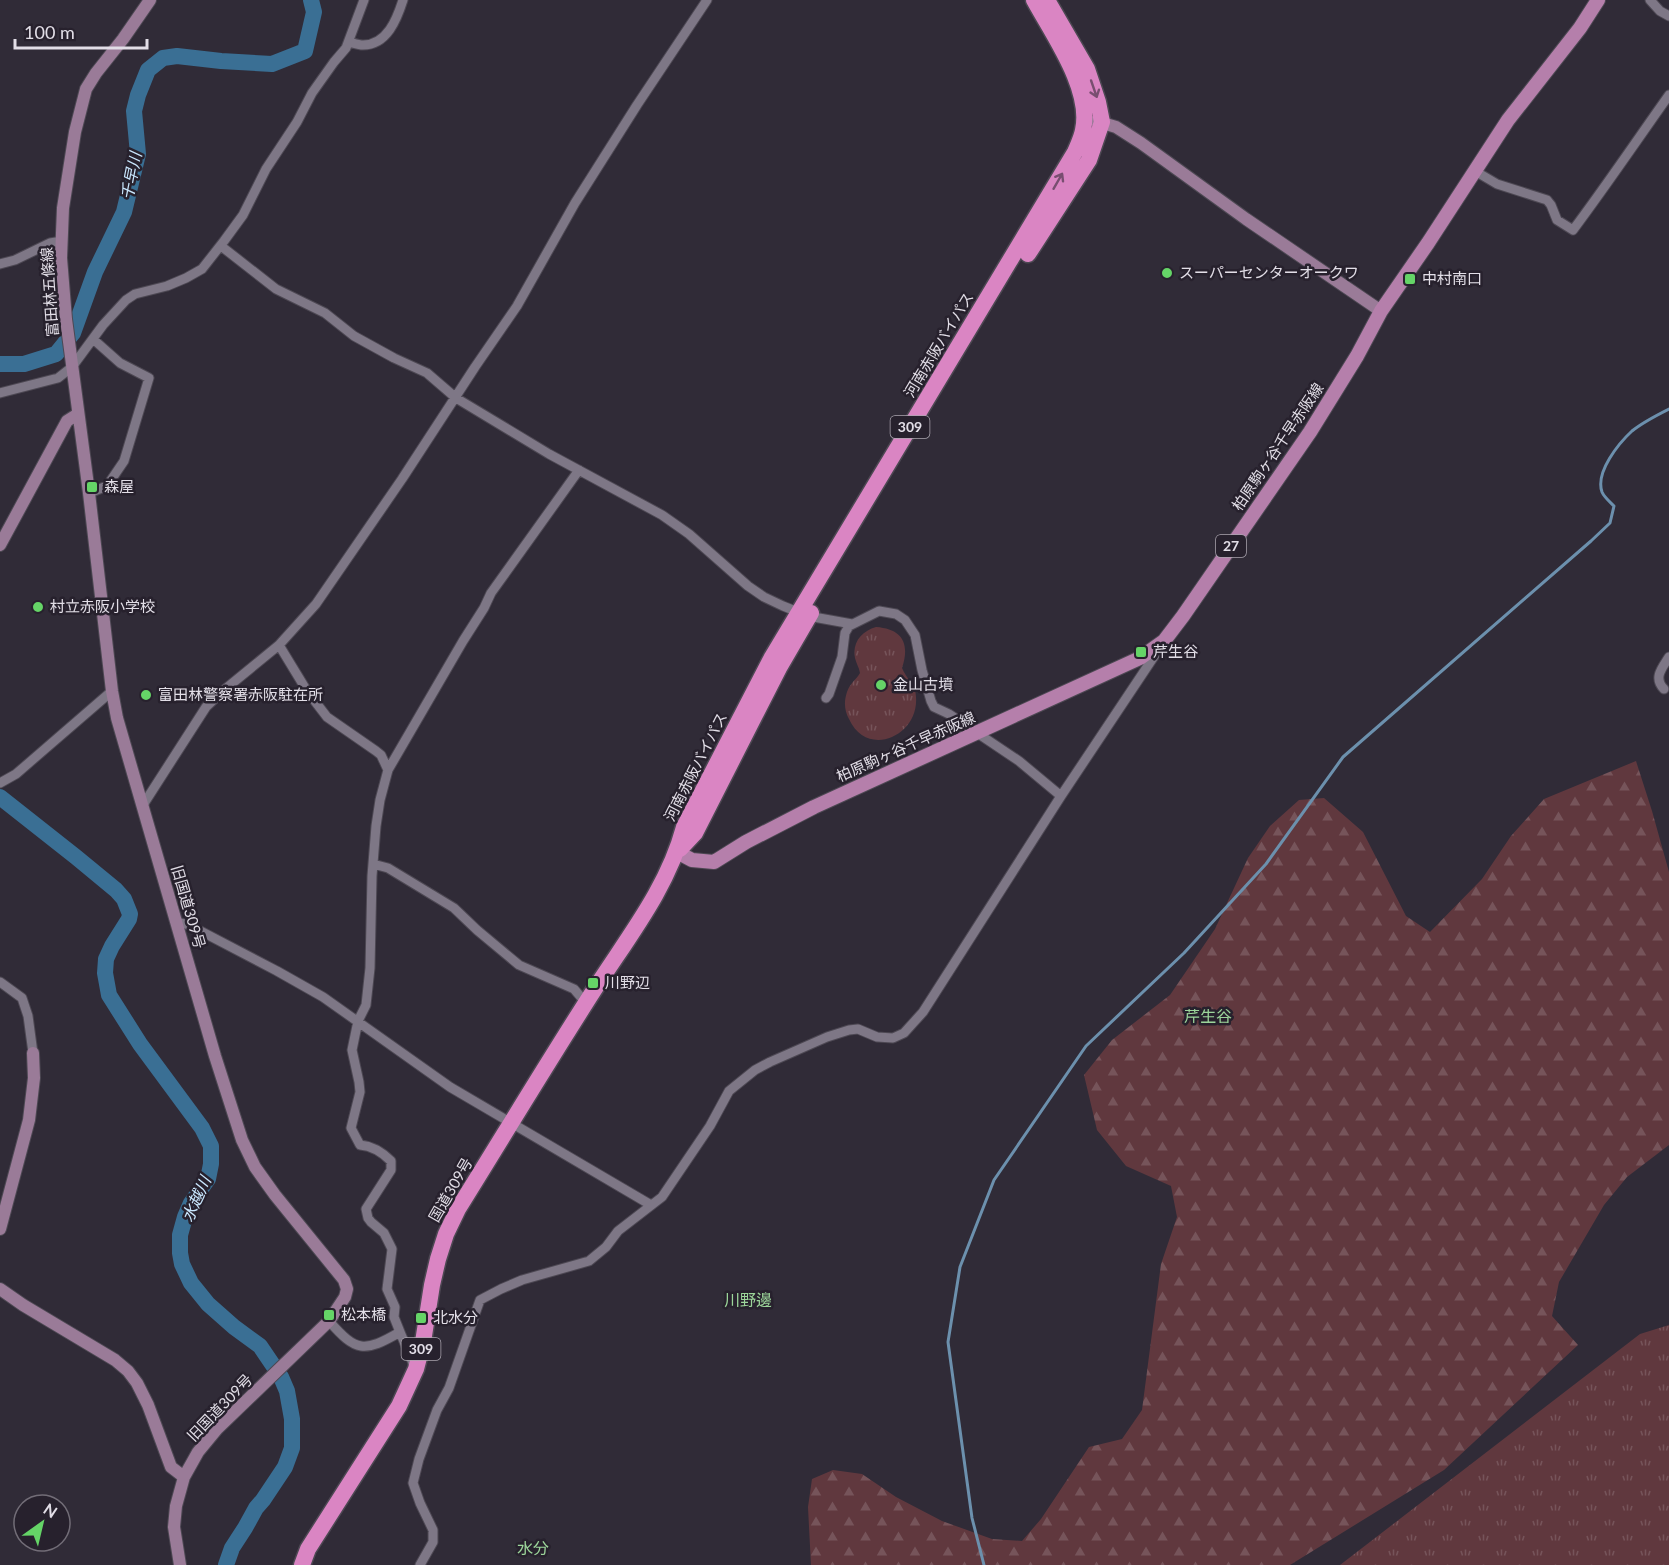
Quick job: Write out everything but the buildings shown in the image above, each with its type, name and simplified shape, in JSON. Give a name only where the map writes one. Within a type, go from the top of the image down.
[{"type":"highway","name":"河南赤阪バイパス","points":[[677,852],[695,833],[779,668],[803,614],[1076,152],[1084,128],[1084,108],[1077,81],[1034,0]]},
{"type":"highway","points":[[1047,0],[1090,76],[1102,122]]},
{"type":"highway","name":"河南赤阪バイパス","points":[[803,614],[1089,160],[1102,122]]},
{"type":"highway","name":"国道309号","points":[[302,1565],[308,1549],[399,1406],[416,1369],[423,1342],[432,1285],[446,1233],[458,1209],[586,1003],[645,914],[677,852]]},
{"type":"main road","name":"柏原駒ヶ谷千早赤阪線","points":[[677,852],[692,860],[714,862],[746,842],[814,807],[1140,658],[1164,641],[1310,432],[1357,356],[1381,311],[1508,120],[1580,28],[1598,0]]},
{"type":"street","name":"富田林五條線","points":[[78,414],[61,258],[63,208],[75,132],[86,89],[150,0]]},
{"type":"street","points":[[0,393],[58,378],[72,367],[126,300],[135,294],[167,286],[186,278],[202,268],[243,215],[266,169],[297,122],[312,93],[346,48],[364,0]]},
{"type":"street","points":[[349,42],[366,45],[382,40],[392,27],[403,0]]},
{"type":"street","points":[[142,805],[206,707],[279,645],[315,604],[402,479],[517,306],[575,203],[707,0]]},
{"type":"street","points":[[1650,0],[1660,11],[1669,16]]},
{"type":"street","points":[[1474,171],[1497,184],[1547,200],[1557,220],[1573,230],[1597,200],[1669,95]]},
{"type":"street","points":[[1084,118],[1116,128],[1141,143],[1246,219],[1381,311]]},
{"type":"street","points":[[0,264],[15,260],[50,243],[62,241]]},
{"type":"street","points":[[221,246],[276,290],[325,313],[354,336],[427,373],[456,398],[549,454],[662,515],[689,534],[748,586],[764,597],[803,614],[852,624]]},
{"type":"street","points":[[89,493],[107,486],[124,461],[149,378],[120,363],[93,339]]},
{"type":"street","points":[[0,545],[66,421],[78,414]]},
{"type":"street","name":"旧国道309号","points":[[78,414],[117,718],[215,1056],[242,1140],[255,1167],[344,1280],[347,1289],[345,1297],[329,1321],[217,1429],[198,1452],[184,1477],[176,1506],[174,1527],[180,1565]]},
{"type":"street","points":[[416,1369],[394,1317],[395,1307],[387,1289],[392,1249],[384,1233],[368,1218],[366,1209],[391,1170],[391,1161],[383,1152],[360,1145],[351,1128],[360,1092],[352,1050],[358,1022],[366,1005],[370,968],[373,864],[377,817],[388,770],[484,608],[491,592],[579,471]]},
{"type":"street","points":[[826,698],[840,663],[846,630],[852,624],[879,611],[893,613],[905,620],[915,635],[922,670],[933,705],[1019,761],[1061,796]]},
{"type":"street","points":[[420,1565],[433,1542],[433,1530],[413,1483],[437,1410],[449,1388],[480,1300],[522,1280],[589,1261],[606,1247],[618,1231],[662,1197],[710,1126],[729,1091],[755,1071],[827,1037],[849,1030],[858,1029],[877,1037],[893,1038],[904,1033],[923,1012],[1061,796],[1164,641]]},
{"type":"street","points":[[279,645],[307,691],[327,717],[381,755],[388,770]]},
{"type":"street","points":[[1664,689],[1659,683],[1658,676],[1669,657]]},
{"type":"street","points":[[0,783],[16,774],[112,691]]},
{"type":"street","points":[[373,864],[388,868],[454,908],[519,965],[574,989],[586,1003]]},
{"type":"street","points":[[177,922],[277,971],[323,997],[450,1087],[651,1205]]},
{"type":"street","points":[[0,982],[22,998],[28,1016],[34,1077],[29,1120],[0,1229]]},
{"type":"street","points":[[0,1289],[115,1360],[128,1371],[148,1405],[171,1467],[184,1477]]},
{"type":"street","points":[[329,1321],[341,1335],[359,1347],[367,1347],[400,1332]]},
{"type":"green space","name":"金山古墳","points":[[876,627],[893,631],[902,639],[905,652],[902,668],[916,697],[915,711],[909,723],[901,732],[890,738],[879,740],[867,738],[857,731],[847,716],[845,706],[848,689],[860,673],[855,658],[855,647],[862,634]]},
{"type":"green space","points":[[1636,761],[1669,872],[1669,1145],[1627,1177],[1604,1205],[1559,1282],[1552,1316],[1578,1345],[1444,1470],[1290,1565],[811,1565],[808,1507],[812,1479],[833,1470],[862,1474],[896,1497],[942,1521],[992,1539],[1022,1541],[1041,1519],[1089,1447],[1122,1439],[1142,1410],[1161,1264],[1177,1217],[1171,1186],[1126,1166],[1097,1130],[1084,1075],[1112,1040],[1170,995],[1215,929],[1248,858],[1270,826],[1299,800],[1324,798],[1363,832],[1406,916],[1430,932],[1482,879],[1511,836],[1544,799]]},
{"type":"green space","points":[[1669,1325],[1669,1565],[1340,1565],[1640,1334]]},
{"type":"waterway","name":"千早川","points":[[0,364],[24,364],[56,354],[73,333],[95,272],[124,212],[138,154],[134,111],[148,70],[163,58],[177,56],[272,64],[305,51],[314,12],[311,0]]},
{"type":"waterway","points":[[984,1565],[972,1518],[948,1342],[960,1267],[994,1180],[1086,1046],[1184,953],[1266,864],[1343,757],[1610,523],[1614,506],[1602,492],[1601,484],[1605,467],[1615,450],[1632,431],[1669,409]]},
{"type":"waterway","name":"水越川","points":[[0,797],[76,857],[124,899],[130,914],[129,919],[106,959],[105,973],[109,995],[140,1044],[202,1128],[211,1146],[208,1179],[191,1203],[180,1235],[182,1264],[191,1283],[208,1304],[260,1346],[281,1377],[287,1391],[292,1419],[292,1448],[285,1467],[256,1508],[232,1548],[226,1565]]},
{"type":"place","name":"スーパーセンターオークワ","points":[[1167,273]]},
{"type":"place","name":"中村南口","points":[[1410,279]]},
{"type":"place","name":"森屋","points":[[92,487]]},
{"type":"place","name":"村立赤阪小学校","points":[[38,607]]},
{"type":"place","name":"芹生谷","points":[[1141,652]]},
{"type":"place","name":"金山古墳","points":[[881,685]]},
{"type":"place","name":"富田林警察署赤阪駐在所","points":[[146,695]]},
{"type":"place","name":"川野辺","points":[[593,983]]},
{"type":"place","name":"松本橋","points":[[329,1315]]},
{"type":"place","name":"北水分","points":[[421,1318]]},
{"type":"district","name":"芹生谷","points":[[1208,1016]]},
{"type":"district","name":"川野邊","points":[[748,1300]]},
{"type":"district","name":"水分","points":[[533,1548]]}]
